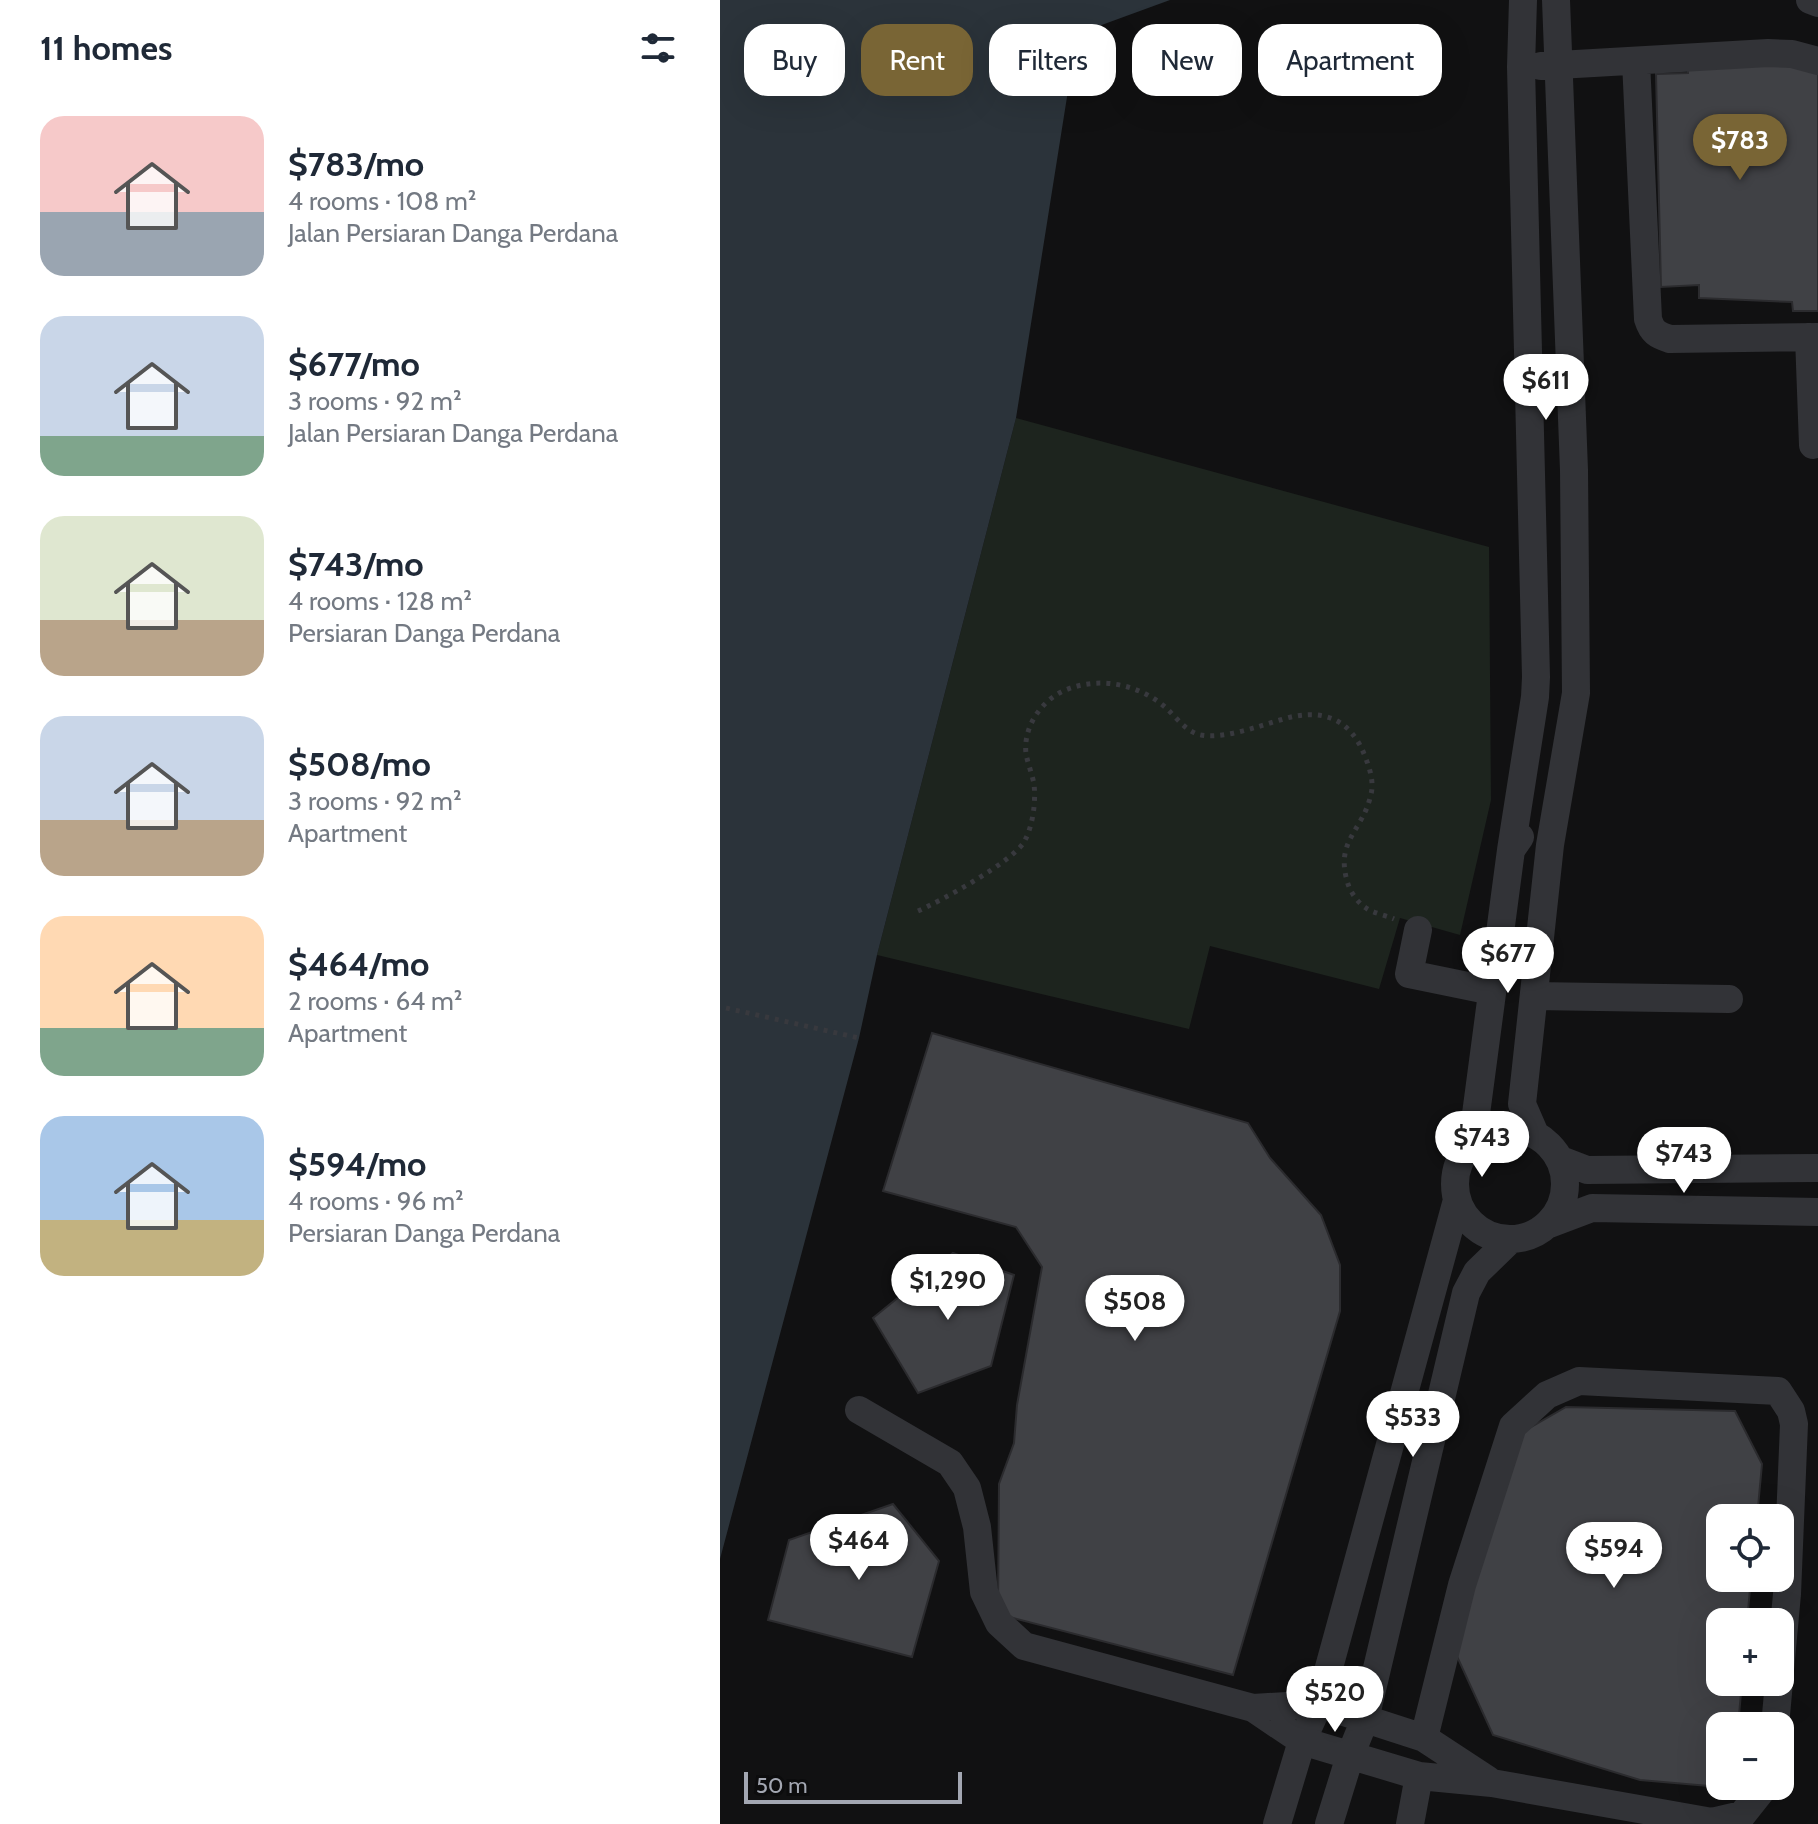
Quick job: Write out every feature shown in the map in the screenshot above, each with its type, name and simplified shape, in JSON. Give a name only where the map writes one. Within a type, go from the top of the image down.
[{"type":"street","points":[[1523,0],[1521,67],[1535,697],[1476,1114],[1455,1182],[1457,1200],[1465,1216],[1478,1229],[1511,1239],[1531,1236],[1547,1225],[1592,1208],[1818,1212]]},
{"type":"street","points":[[1535,1134],[1522,1104],[1550,845],[1576,693],[1574,470],[1556,0]]},
{"type":"street","points":[[1810,0],[1818,3]]},
{"type":"street","points":[[1521,67],[1768,53],[1792,54],[1818,61]]},
{"type":"street","points":[[1636,61],[1651,328],[1656,334],[1670,339],[1813,337],[1813,445]]},
{"type":"street","points":[[1511,850],[1524,833],[1543,836],[1550,845]]},
{"type":"street","points":[[1418,930],[1409,974],[1492,991]]},
{"type":"street","points":[[1534,996],[1729,999]]},
{"type":"street","points":[[1468,1148],[1482,1136],[1499,1129],[1517,1129],[1535,1134],[1550,1145],[1561,1160],[1566,1177],[1560,1210],[1547,1225]]},
{"type":"street","points":[[1561,1160],[1587,1170],[1818,1168]]},
{"type":"street","points":[[1277,1824],[1302,1741],[1319,1704],[1457,1200]]},
{"type":"street","points":[[1329,1824],[1365,1719],[1466,1293],[1477,1272],[1511,1239]]},
{"type":"street","points":[[1424,1738],[1462,1585],[1513,1426],[1547,1395],[1579,1381],[1778,1391],[1791,1411],[1794,1424],[1786,1608]]},
{"type":"street","points":[[859,1410],[950,1463],[967,1488],[977,1527],[984,1592],[999,1623],[1024,1646],[1253,1708],[1319,1704],[1424,1738],[1492,1783]]},
{"type":"street","points":[[1253,1708],[1302,1741],[1419,1776],[1492,1783],[1712,1822],[1742,1815],[1754,1800]]},
{"type":"street","points":[[1410,1824],[1419,1776]]},
{"type":"path","points":[[918,911],[951,897],[1022,845],[1032,822],[1034,786],[1026,752],[1030,727],[1042,704],[1064,691],[1091,683],[1116,684],[1141,690],[1199,734],[1225,734],[1314,713],[1335,719],[1350,729],[1362,746],[1370,770],[1372,793],[1343,853],[1348,884],[1351,892],[1367,909],[1418,930]]},
{"type":"path","points":[[726,1008],[859,1038]]},
{"type":"shaded area","points":[[720,0],[1170,0],[1104,24],[989,24],[989,96],[1067,96],[1016,418],[877,955],[859,1038],[720,1559]]},
{"type":"shaded area","points":[[1016,418],[1489,547],[1491,800],[1460,935],[1400,918],[1379,989],[1210,946],[1189,1029],[877,955]]},
{"type":"building","points":[[1688,63],[1787,63],[1818,71],[1818,311],[1793,311],[1792,302],[1699,298],[1699,285],[1661,287],[1656,74],[1688,73]]},
{"type":"building","points":[[932,1033],[1248,1123],[1270,1158],[1321,1215],[1340,1265],[1340,1311],[1233,1675],[998,1614],[999,1484],[1014,1443],[1017,1405],[1042,1267],[1016,1227],[883,1191]]},
{"type":"building","points":[[953,1253],[1014,1275],[991,1366],[918,1393],[873,1318]]},
{"type":"building","points":[[1566,1407],[1735,1411],[1762,1464],[1758,1504],[1706,1504],[1706,1592],[1750,1592],[1748,1608],[1706,1608],[1706,1696],[1741,1696],[1739,1712],[1706,1712],[1706,1786],[1640,1780],[1493,1735],[1455,1652],[1512,1438]]},
{"type":"building","points":[[893,1504],[939,1561],[912,1657],[768,1620],[789,1540]]}]
